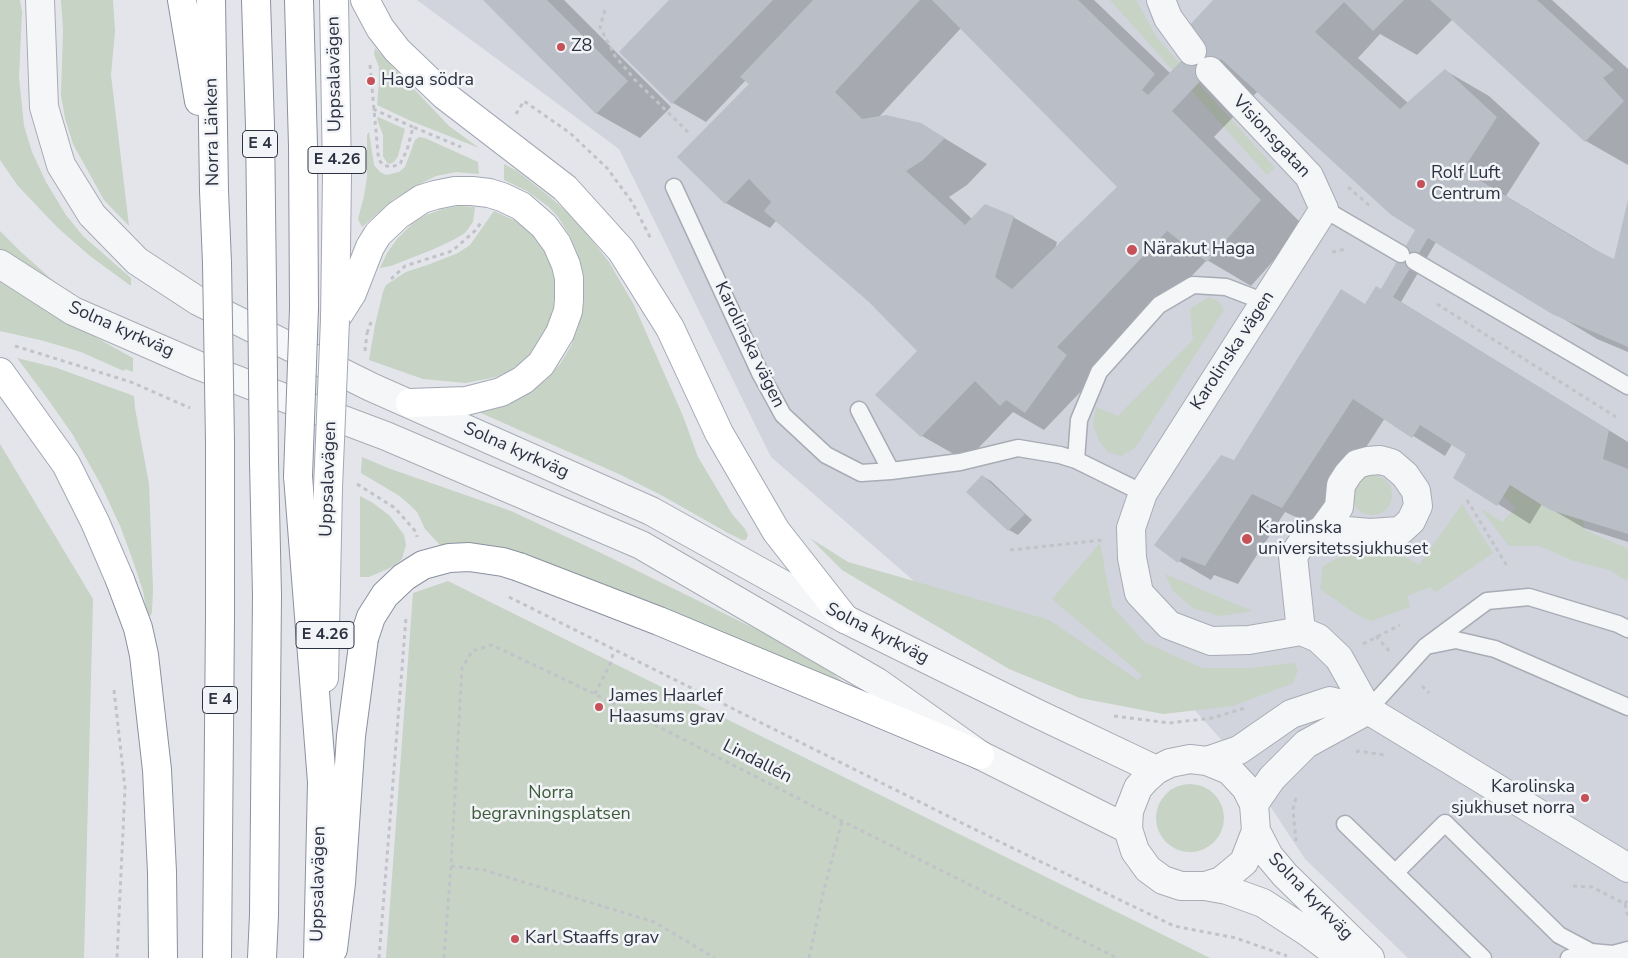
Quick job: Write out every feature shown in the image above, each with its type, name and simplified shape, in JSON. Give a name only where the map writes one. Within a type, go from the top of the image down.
[{"type":"main road","points":[[182,0],[214,191]]},
{"type":"main road","name":"Norra Länken","points":[[211,0],[220,442],[220,636],[216,958]]},
{"type":"main road","name":"E 4","points":[[256,0],[260,126],[267,595],[262,958]]},
{"type":"main road","points":[[299,0],[303,146],[304,308],[298,476],[322,782]]},
{"type":"main road","name":"Uppsalavägen","points":[[318,958],[328,488],[335,320],[337,165],[334,0]]},
{"type":"main road","points":[[365,0],[380,28],[411,63],[444,95],[565,188],[621,250],[670,328],[719,433],[776,531],[845,619]]},
{"type":"main road","points":[[335,320],[352,293],[370,247],[378,234],[398,215],[422,199],[435,194],[455,192],[472,191],[488,194],[514,202],[544,226],[557,244],[566,265],[569,278],[569,300],[568,311],[560,333],[541,364],[523,380],[501,392],[466,401],[410,403]]},
{"type":"main road","points":[[0,372],[66,464],[95,522],[138,628],[144,655],[157,770],[162,872],[163,958]]},
{"type":"main road","points":[[332,958],[342,883],[351,736],[364,638],[371,617],[385,595],[399,581],[423,565],[449,558],[469,557],[503,562],[668,624],[980,755]]},
{"type":"street","name":"Solna kyrkväg","points":[[40,0],[44,107],[61,164],[92,215],[137,261],[198,301],[371,387],[651,511],[845,619],[1156,770]]},
{"type":"street","points":[[1161,0],[1168,18],[1192,51]]},
{"type":"street","name":"Visionsgatan","points":[[1210,71],[1309,176],[1324,209]]},
{"type":"street","name":"Karolinska vägen","points":[[1301,632],[1249,640],[1211,641],[1169,626],[1139,593],[1134,567],[1131,528],[1143,493],[1324,209]]},
{"type":"street","name":"Solna kyrkväg","points":[[0,264],[73,311],[197,365],[386,436],[641,544],[877,682],[980,755],[1128,829]]},
{"type":"street","points":[[1323,529],[1304,540],[1293,556],[1301,632],[1318,638],[1339,658],[1368,710]]},
{"type":"street","points":[[1207,761],[1239,750],[1291,714],[1330,701],[1368,710],[1628,868]]},
{"type":"street","points":[[1254,804],[1272,778],[1306,744],[1368,710]]},
{"type":"street","name":"Solna kyrkväg","points":[[1342,958],[1309,933],[1263,903],[1227,890],[1206,886],[1181,886],[1162,880],[1148,869],[1135,851],[1128,829],[1129,811],[1138,788],[1156,770],[1170,763],[1190,759],[1207,761],[1228,770],[1246,788],[1254,804],[1256,831],[1269,856],[1285,875],[1370,958]]},
{"type":"street","name":"Solna kyrkväg","points":[[1206,886],[1221,881],[1244,862],[1256,831]]},
{"type":"lane","name":"Karolinska vägen","points":[[674,187],[760,373],[783,415],[826,456],[861,472],[891,471],[960,462],[1018,448],[1060,455],[1076,460],[1143,493]]},
{"type":"lane","points":[[1324,209],[1628,386]]},
{"type":"lane","points":[[1076,460],[1078,420],[1099,372],[1159,305],[1193,285],[1226,287],[1265,302]]},
{"type":"lane","points":[[859,410],[891,471]]},
{"type":"lane","points":[[1368,710],[1425,647],[1487,601],[1529,597],[1618,624],[1628,629]]},
{"type":"lane","points":[[1425,647],[1456,640],[1495,649],[1628,707]]},
{"type":"lane","points":[[1395,873],[1445,823],[1559,935],[1591,952]]},
{"type":"lane","points":[[1345,824],[1483,958]]},
{"type":"lane","points":[[1569,958],[1591,952],[1613,954],[1628,950]]},
{"type":"path","points":[[605,10],[600,27],[615,56],[636,81],[690,134]]},
{"type":"path","points":[[370,60],[379,160],[386,167],[396,166],[402,160],[407,150],[413,127]]},
{"type":"path","points":[[515,116],[524,101],[570,134],[607,168],[632,202],[654,244]]},
{"type":"path","points":[[373,109],[463,148]]},
{"type":"path","points":[[388,281],[406,266],[452,251],[476,230],[484,217]]},
{"type":"path","points":[[1327,260],[1332,252],[1346,249],[1366,260],[1378,240]]},
{"type":"path","points":[[1435,303],[1616,417]]},
{"type":"path","points":[[367,333],[373,314]]},
{"type":"path","points":[[1467,500],[1507,566]]},
{"type":"path","points":[[1010,550],[1108,539]]},
{"type":"path","points":[[508,596],[1174,926],[1236,938],[1291,958]]},
{"type":"path","points":[[379,958],[406,611]]},
{"type":"path","points":[[1357,639],[1362,644],[1400,625]]},
{"type":"path","name":"Lindallén","points":[[444,958],[462,668],[472,651],[492,645],[595,694],[842,821],[1116,958]]},
{"type":"path","points":[[595,694],[611,662],[614,650]]},
{"type":"path","points":[[114,690],[124,788],[117,958]]},
{"type":"path","points":[[1106,714],[1122,718],[1169,723],[1212,718],[1249,707]]},
{"type":"path","points":[[1351,754],[1359,751],[1392,757]]},
{"type":"path","points":[[1296,842],[1293,808],[1298,791]]},
{"type":"path","points":[[1462,804],[1470,810]]},
{"type":"path","points":[[810,958],[823,894],[842,821]]},
{"type":"path","points":[[451,866],[484,870],[654,922],[715,958]]},
{"type":"path","points":[[1573,886],[1592,887],[1625,904]]},
{"type":"path","points":[[1628,899],[1625,904],[1628,917]]},
{"type":"shaded area","name":"Karolinska universitetssjukhuset","points":[[417,0],[1628,0],[1628,958],[1408,958],[1305,859],[1241,762],[1183,697],[960,621],[771,457],[619,149]]},
{"type":"green space","points":[[0,0],[20,0],[22,12],[19,77],[24,126],[32,152],[46,182],[66,215],[83,236],[131,278],[131,286],[90,256],[58,228],[18,186],[0,160]]},
{"type":"green space","points":[[61,0],[113,0],[115,31],[111,75],[129,226],[104,200],[73,144],[65,118],[61,95],[63,30]]},
{"type":"green space","points":[[1110,0],[1136,0],[1157,38],[1275,168],[1267,175]]},
{"type":"green space","points":[[375,48],[449,126],[479,148],[411,121],[377,105],[379,67],[374,54]]},
{"type":"green space","points":[[378,117],[405,129],[398,156],[390,164],[387,163],[383,156],[383,135]]},
{"type":"green space","points":[[369,132],[374,165],[380,172],[386,175],[399,172],[405,167],[415,140],[419,137],[478,162],[479,174],[456,172],[436,176],[394,199],[362,227],[358,219],[367,177],[367,135]]},
{"type":"green space","points":[[504,164],[517,171],[566,211],[609,262],[634,305],[683,416],[698,457],[732,514],[745,529],[748,535],[746,540],[728,533],[621,475],[474,410],[498,407],[514,401],[546,380],[560,364],[571,346],[584,303],[583,273],[570,236],[549,207],[527,191],[504,180]]},
{"type":"green space","points":[[459,206],[475,207],[473,222],[465,233],[434,249],[391,266],[380,268],[387,253],[397,239],[413,223],[426,215]]},
{"type":"green space","points":[[494,211],[518,222],[536,237],[545,252],[555,279],[556,301],[554,315],[544,338],[528,358],[496,377],[466,383],[423,379],[369,360],[375,325],[386,285],[406,272],[458,253],[470,245]]},
{"type":"green space","points":[[0,231],[49,277],[73,296],[83,299],[83,303],[0,251]]},
{"type":"green space","points":[[0,279],[57,316],[133,358],[133,372],[125,369],[124,371],[81,352],[0,331]]},
{"type":"green space","points":[[1209,297],[1218,301],[1224,310],[1135,448],[1121,456],[1108,452],[1099,441],[1093,424],[1096,407],[1118,416],[1193,340],[1190,309]]},
{"type":"green space","points":[[17,358],[57,368],[134,396],[149,484],[153,589],[152,613],[150,616],[147,614],[143,591],[121,528],[101,485],[73,435]]},
{"type":"green space","points":[[0,444],[93,599],[84,958],[0,958]]},
{"type":"green space","points":[[362,457],[511,511],[601,553],[772,637],[832,673],[858,694],[492,547],[464,543],[440,545],[425,529],[417,512],[409,504],[398,495],[361,473]]},
{"type":"green space","points":[[1376,475],[1383,478],[1389,484],[1392,495],[1391,503],[1383,512],[1376,515],[1368,515],[1361,512],[1353,503],[1352,491],[1355,484],[1364,476]]},
{"type":"green space","points":[[1510,485],[1550,510],[1583,520],[1585,530],[1628,549],[1628,579],[1625,580],[1610,570],[1574,561],[1539,546],[1509,546],[1480,508],[1502,522],[1516,508],[1503,496]]},
{"type":"green space","points":[[360,496],[390,516],[404,535],[406,545],[402,559],[392,567],[369,577],[360,577]]},
{"type":"green space","points":[[1462,504],[1493,553],[1436,592],[1430,587],[1407,596],[1410,607],[1371,621],[1356,614],[1320,589],[1323,566],[1346,554],[1367,548],[1383,546],[1419,565]]},
{"type":"green space","points":[[810,538],[848,562],[1049,620],[1138,680],[1142,675],[1052,599],[1100,543],[1112,606],[1144,642],[1202,668],[1251,668],[1294,663],[1298,670],[1293,683],[1233,706],[1163,714],[1080,698],[1009,669],[842,570]]},
{"type":"green space","points":[[1165,574],[1252,611],[1220,616],[1193,608],[1173,591]]},
{"type":"green space","name":"Norra begravningsplatsen","points":[[448,581],[1210,958],[386,958],[413,593]]},
{"type":"green space","points":[[1197,784],[1209,790],[1218,799],[1224,811],[1222,831],[1214,842],[1197,852],[1183,852],[1166,842],[1158,831],[1156,811],[1166,794],[1177,786]]},
{"type":"building","name":"Z8","points":[[483,0],[547,0],[628,81],[596,114]]},
{"type":"building","points":[[669,0],[773,0],[672,104],[619,52]]},
{"type":"building","points":[[813,0],[920,0],[835,92],[862,119],[886,115],[921,123],[945,138],[923,160],[906,171],[965,225],[985,204],[1014,216],[995,277],[1012,289],[1117,187],[932,0],[1078,0],[1155,74],[1142,90],[1148,95],[1202,40],[1187,28],[1213,0],[1404,0],[1373,31],[1344,2],[1315,32],[1400,109],[1445,69],[1497,117],[1463,170],[1586,245],[1614,259],[1628,200],[1628,347],[1552,314],[1428,238],[1393,297],[1609,430],[1603,459],[1628,469],[1628,534],[1550,510],[1510,485],[1497,506],[1453,478],[1466,454],[1420,425],[1412,438],[1353,399],[1282,508],[1252,494],[1205,566],[1182,557],[1178,563],[1154,545],[1221,455],[1234,460],[1341,289],[1365,304],[1376,286],[1381,289],[1415,230],[1390,214],[1221,59],[1172,111],[1261,200],[1207,262],[1167,231],[1057,347],[1067,355],[1025,413],[1006,400],[1000,406],[975,381],[921,437],[875,395],[917,351],[869,302],[764,211],[771,202],[749,179],[725,204],[677,157],[749,84],[740,77]]},
{"type":"building","points":[[1430,0],[1537,0],[1614,70],[1603,78],[1624,101],[1585,142]]},
{"type":"building","points":[[982,475],[1025,514],[1008,531],[966,492]]},
{"type":"place","name":"Z8","points":[[561,47]]},
{"type":"place","name":"Haga södra","points":[[371,81]]},
{"type":"place","name":"Rolf Luft Centrum","points":[[1421,184]]},
{"type":"place","name":"Närakut Haga","points":[[1132,250]]},
{"type":"place","name":"Karolinska universitetssjukhuset","points":[[1247,539]]},
{"type":"place","name":"James Haarlef Haasums grav","points":[[599,707]]},
{"type":"place","name":"Karolinska sjukhuset norra","points":[[1585,798]]},
{"type":"place","name":"Karl Staaffs grav","points":[[515,939]]}]
